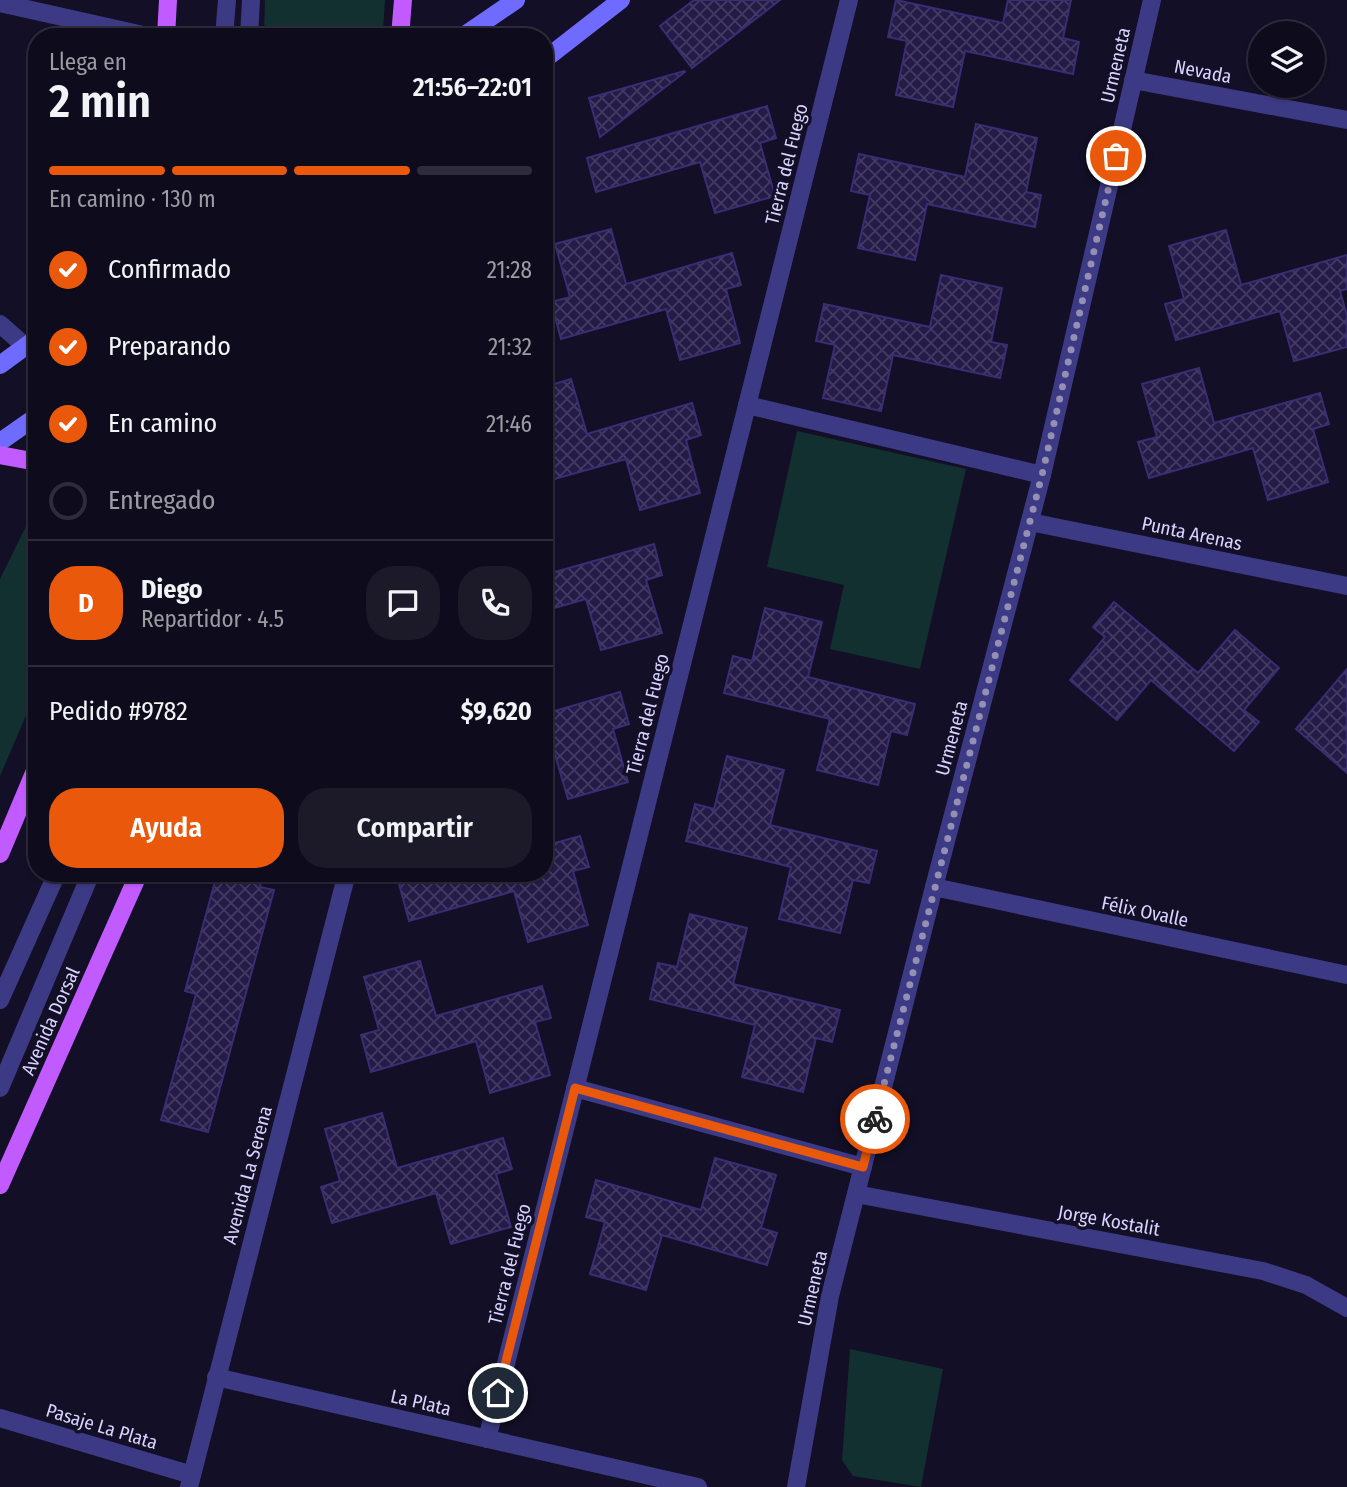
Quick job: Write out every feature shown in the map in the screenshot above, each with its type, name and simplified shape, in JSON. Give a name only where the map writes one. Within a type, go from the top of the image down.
[{"type":"main road","points":[[166,28],[168,0]]},
{"type":"main road","points":[[401,28],[403,0]]},
{"type":"main road","points":[[475,28],[516,0]]},
{"type":"main road","points":[[553,53],[621,0]]},
{"type":"main road","points":[[0,365],[28,344]]},
{"type":"main road","points":[[0,442],[28,422]]},
{"type":"main road","points":[[0,455],[28,460]]},
{"type":"main road","points":[[0,854],[28,787]]},
{"type":"main road","name":"Avenida Dorsal","points":[[0,1185],[135,882]]},
{"type":"street","points":[[225,28],[227,0]]},
{"type":"street","points":[[249,28],[251,0]]},
{"type":"street","name":"Tierra del Fuego","points":[[487,1439],[849,0]]},
{"type":"street","name":"Urmeneta","points":[[796,1487],[823,1328],[934,887],[1042,475],[1152,0]]},
{"type":"street","points":[[0,3],[112,28]]},
{"type":"street","name":"Nevada","points":[[1133,80],[1347,120]]},
{"type":"street","points":[[0,324],[28,340]]},
{"type":"street","points":[[747,405],[1042,475]]},
{"type":"street","name":"Punta Arenas","points":[[1030,522],[1347,586]]},
{"type":"street","points":[[0,1000],[53,882]]},
{"type":"street","points":[[0,1088],[87,882]]},
{"type":"street","name":"Avenida La Serena","points":[[191,1481],[345,882]]},
{"type":"street","name":"Félix Ovalle","points":[[934,887],[1347,975]]},
{"type":"street","points":[[575,1088],[863,1167]]},
{"type":"street","name":"Jorge Kostalit","points":[[856,1194],[1263,1271],[1306,1285],[1347,1308]]},
{"type":"street","name":"La Plata","points":[[216,1377],[698,1487]]},
{"type":"street","name":"Pasaje La Plata","points":[[0,1418],[191,1481]]},
{"type":"green space","points":[[265,0],[385,0],[383,28],[264,28]]},
{"type":"green space","points":[[797,431],[966,469],[920,669],[830,649],[844,585],[767,567]]},
{"type":"green space","points":[[28,522],[28,711],[0,776],[0,579]]},
{"type":"green space","points":[[850,1349],[943,1369],[921,1487],[853,1476],[842,1460]]},
{"type":"building","points":[[694,0],[780,0],[692,68],[660,26]]},
{"type":"building","points":[[896,0],[1003,23],[1008,0],[1071,0],[1063,38],[1079,42],[1073,74],[965,51],[953,107],[896,95],[907,41],[888,37]]},
{"type":"building","points":[[685,72],[600,137],[589,98]]},
{"type":"building","points":[[767,106],[776,138],[760,143],[775,196],[715,213],[700,162],[596,192],[587,158]]},
{"type":"building","points":[[976,124],[1037,138],[1026,192],[1041,195],[1035,227],[927,204],[915,260],[858,248],[870,195],[851,191],[859,154],[965,177]]},
{"type":"building","points":[[611,229],[626,284],[732,253],[741,285],[726,289],[740,343],[680,360],[666,309],[561,339],[553,301],[570,297],[555,244]]},
{"type":"building","points":[[1226,230],[1241,285],[1347,255],[1347,289],[1340,291],[1347,316],[1347,347],[1294,361],[1280,311],[1176,340],[1165,304],[1184,299],[1169,246]]},
{"type":"building","points":[[941,275],[1002,288],[991,342],[1007,345],[1000,378],[893,355],[881,411],[823,398],[835,345],[816,341],[824,304],[930,327]]},
{"type":"building","points":[[1199,368],[1214,423],[1320,393],[1329,424],[1313,429],[1328,482],[1268,500],[1253,448],[1149,478],[1138,442],[1157,437],[1142,384]]},
{"type":"building","points":[[571,379],[587,434],[692,403],[701,435],[686,440],[700,493],[640,510],[626,459],[553,479],[553,384]]},
{"type":"building","points":[[654,544],[662,575],[646,580],[662,633],[601,650],[586,599],[553,608],[553,572]]},
{"type":"building","points":[[1114,602],[1198,673],[1235,630],[1279,668],[1244,710],[1259,722],[1234,751],[1151,680],[1117,720],[1070,680],[1105,637],[1093,627]]},
{"type":"building","points":[[765,608],[822,622],[808,677],[915,704],[907,735],[891,731],[878,785],[817,770],[830,719],[724,693],[733,656],[752,661]]},
{"type":"building","points":[[1347,669],[1347,773],[1296,729]]},
{"type":"building","points":[[620,692],[629,724],[613,729],[628,782],[568,799],[553,748],[553,711]]},
{"type":"building","points":[[727,756],[784,770],[770,825],[877,851],[869,883],[853,880],[840,933],[779,919],[791,867],[686,841],[695,804],[714,809]]},
{"type":"building","points":[[580,836],[589,867],[573,871],[588,925],[528,942],[514,891],[409,921],[399,884],[553,882],[553,844]]},
{"type":"building","points":[[215,882],[261,882],[260,887],[274,890],[208,1132],[161,1120],[196,994],[185,991]]},
{"type":"building","points":[[690,914],[747,928],[733,984],[840,1010],[832,1042],[816,1038],[803,1092],[742,1077],[755,1025],[650,999],[658,963],[677,967]]},
{"type":"building","points":[[420,961],[436,1016],[542,986],[551,1018],[535,1022],[550,1075],[490,1093],[476,1041],[371,1072],[361,1035],[379,1030],[364,977]]},
{"type":"building","points":[[382,1113],[397,1168],[503,1138],[512,1169],[496,1174],[511,1227],[451,1244],[436,1193],[332,1223],[321,1187],[340,1181],[325,1129]]},
{"type":"building","points":[[715,1158],[776,1175],[761,1228],[777,1233],[767,1265],[662,1235],[646,1290],[590,1274],[605,1222],[586,1217],[596,1180],[701,1210]]},
{"type":"way so far","points":[[875,1119],[1042,475],[1116,156]]},
{"type":"route","points":[[498,1393],[575,1088],[863,1167],[875,1119]]}]
